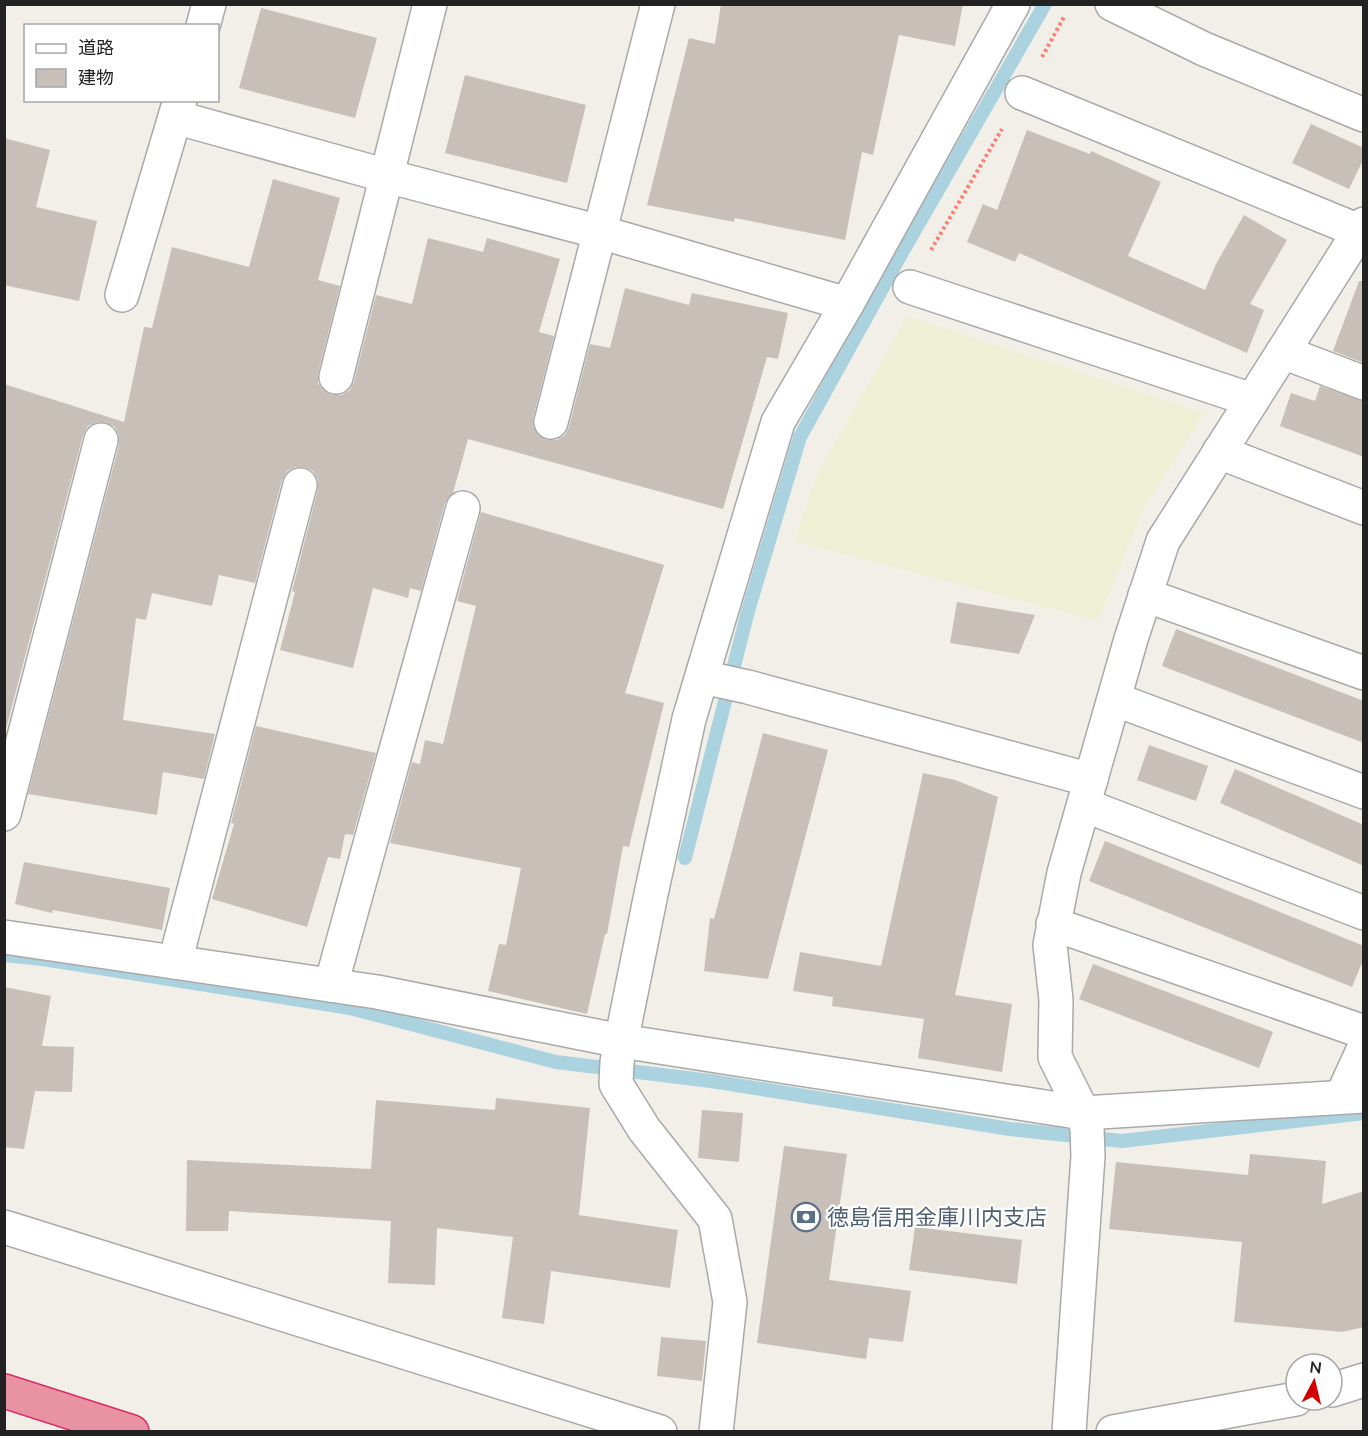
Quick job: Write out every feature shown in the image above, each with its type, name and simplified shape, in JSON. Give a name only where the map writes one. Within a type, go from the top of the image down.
[{"type":"highway","points":[[4,1391],[132,1431]]},
{"type":"street","points":[[204,24],[209,4]]},
{"type":"street","points":[[336,377],[430,4]]},
{"type":"street","points":[[551,422],[658,4]]},
{"type":"street","points":[[716,1431],[730,1302],[715,1219],[644,1129],[618,1062],[689,719],[778,422],[847,304],[1013,4]]},
{"type":"street","points":[[1112,4],[1204,49],[1364,115]]},
{"type":"street","points":[[1022,93],[1359,238],[1283,352],[1163,541],[1145,595],[1064,873],[1050,945],[1056,1000],[1055,1057],[1086,1133],[1069,1431]]},
{"type":"street","points":[[122,295],[178,109],[387,176],[600,232],[847,304]]},
{"type":"street","points":[[910,287],[1252,400]]},
{"type":"street","points":[[1283,352],[1364,383]]},
{"type":"street","points":[[4,814],[101,440]]},
{"type":"street","points":[[1219,452],[1364,508]]},
{"type":"street","points":[[175,962],[300,485]]},
{"type":"street","points":[[331,986],[463,508]]},
{"type":"street","points":[[1145,595],[1364,673]]},
{"type":"street","points":[[702,677],[748,687],[1087,792],[1364,913]]},
{"type":"street","points":[[1114,699],[1364,792]]},
{"type":"street","points":[[1053,924],[1364,1032]]},
{"type":"street","points":[[4,938],[377,992],[618,1062],[1086,1133],[1353,1096],[1364,1048]]},
{"type":"street","points":[[4,1227],[660,1431]]},
{"type":"street","points":[[1344,1386],[1364,1380]]},
{"type":"street","points":[[1113,1431],[1284,1401]]},
{"type":"path","points":[[910,287],[1064,17]]},
{"type":"green space","points":[[907,316],[1205,413],[1144,508],[1098,621],[794,541],[817,474]]},
{"type":"building","points":[[721,4],[963,4],[955,46],[899,35],[873,155],[862,152],[845,240],[735,218],[734,222],[647,205],[689,38],[715,44]]},
{"type":"building","points":[[261,8],[377,38],[355,118],[239,88]]},
{"type":"building","points":[[465,75],[586,105],[567,183],[445,153]]},
{"type":"building","points":[[1311,124],[1364,148],[1364,158],[1349,189],[1292,163]]},
{"type":"building","points":[[1027,130],[1090,154],[1091,151],[1161,182],[1128,256],[1205,290],[1216,264],[1244,215],[1287,240],[1250,304],[1264,310],[1247,353],[1019,253],[1015,262],[967,242],[983,204],[997,210]]},
{"type":"building","points":[[4,138],[50,150],[36,207],[97,221],[79,301],[4,285]]},
{"type":"building","points":[[273,179],[340,198],[318,280],[340,286],[318,373],[318,383],[331,395],[342,395],[350,390],[354,382],[376,295],[412,304],[428,238],[483,252],[487,238],[560,259],[539,332],[554,336],[533,418],[533,426],[538,435],[547,440],[557,440],[565,435],[569,427],[590,344],[610,348],[625,288],[689,305],[692,293],[788,313],[778,359],[767,357],[723,509],[468,439],[453,493],[445,503],[421,591],[410,588],[408,598],[373,588],[353,668],[280,650],[295,592],[292,591],[318,489],[318,480],[313,471],[304,467],[295,467],[287,471],[282,480],[255,583],[219,575],[212,606],[152,593],[146,620],[136,618],[123,720],[215,734],[204,779],[163,772],[157,815],[28,794],[119,445],[119,436],[115,427],[105,422],[97,422],[88,426],[83,435],[4,737],[4,384],[124,422],[144,327],[152,328],[172,247],[249,267]]},
{"type":"building","points":[[1359,281],[1364,281],[1364,363],[1333,351]]},
{"type":"building","points":[[1320,386],[1364,401],[1364,457],[1280,426],[1291,393],[1315,401]]},
{"type":"building","points":[[481,512],[664,565],[625,693],[664,703],[629,847],[623,846],[607,934],[605,934],[587,1014],[488,991],[499,944],[506,945],[521,868],[390,843],[412,762],[420,764],[425,740],[443,744],[476,606],[457,601]]},
{"type":"building","points":[[957,602],[1035,615],[1019,654],[950,643]]},
{"type":"building","points":[[1176,629],[1364,701],[1364,743],[1162,666]]},
{"type":"building","points":[[256,726],[376,753],[353,835],[345,834],[340,859],[328,857],[307,927],[212,899],[234,824],[231,823]]},
{"type":"building","points":[[763,733],[828,750],[768,979],[704,971],[710,918],[714,919]]},
{"type":"building","points":[[1149,745],[1208,766],[1196,801],[1137,780]]},
{"type":"building","points":[[1235,769],[1364,825],[1364,866],[1220,803]]},
{"type":"building","points":[[923,773],[955,780],[998,797],[955,995],[1012,1004],[1002,1072],[918,1058],[924,1019],[832,1006],[833,997],[793,991],[800,952],[881,966]]},
{"type":"building","points":[[1105,841],[1364,946],[1364,958],[1352,987],[1089,881]]},
{"type":"building","points":[[24,862],[170,888],[162,930],[53,910],[52,913],[15,904]]},
{"type":"building","points":[[1093,964],[1273,1032],[1259,1068],[1079,999]]},
{"type":"building","points":[[4,987],[51,996],[42,1046],[74,1047],[72,1092],[35,1091],[24,1149],[4,1147]]},
{"type":"building","points":[[496,1098],[590,1108],[579,1215],[678,1230],[670,1288],[551,1271],[544,1324],[502,1318],[513,1237],[437,1228],[435,1285],[388,1283],[391,1221],[229,1211],[228,1231],[186,1231],[187,1160],[371,1169],[376,1100],[495,1110]]},
{"type":"building","points":[[702,1110],[743,1113],[739,1162],[698,1158]]},
{"type":"building","name":"徳島信用金庫川内支店","points":[[784,1146],[847,1154],[829,1280],[911,1291],[903,1342],[869,1338],[866,1359],[757,1343]]},
{"type":"building","points":[[1250,1154],[1326,1161],[1322,1204],[1364,1191],[1364,1327],[1342,1332],[1234,1322],[1242,1242],[1109,1229],[1116,1162],[1248,1175]]},
{"type":"building","points":[[915,1227],[1022,1240],[1017,1284],[909,1270]]},
{"type":"building","points":[[661,1337],[706,1341],[702,1381],[657,1376]]},
{"type":"waterway","points":[[685,858],[748,611],[800,437],[900,256],[1045,4]]},
{"type":"waterway","points":[[4,955],[43,959],[350,1008],[556,1062],[711,1081],[1010,1129],[1122,1141],[1364,1113]]},
{"type":"place","name":"徳島信用金庫川内支店","points":[[806,1217]]}]
